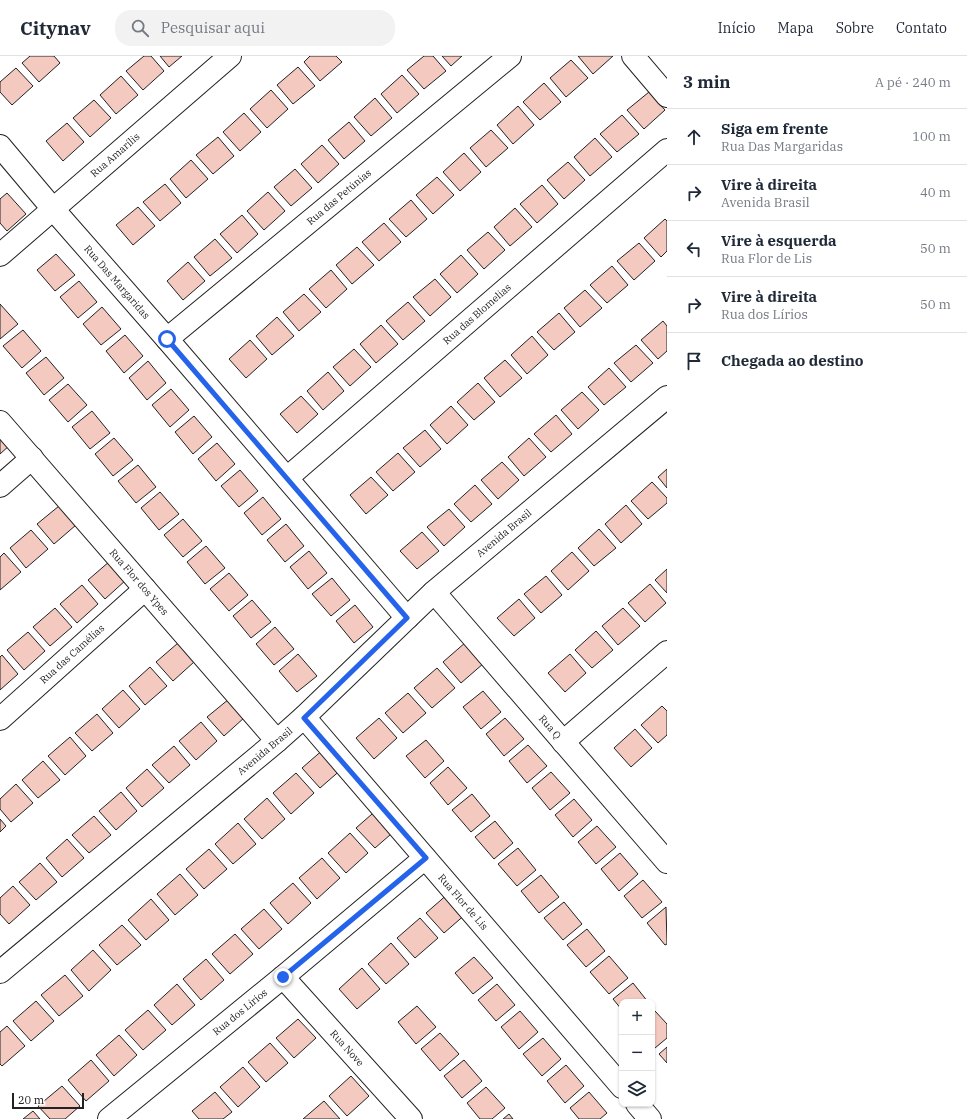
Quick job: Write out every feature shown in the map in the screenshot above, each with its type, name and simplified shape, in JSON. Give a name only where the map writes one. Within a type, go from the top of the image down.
[{"type":"street","name":"Rua Amarílis","points":[[0,255],[230,56]]},
{"type":"street","name":"Rua das Petúnias","points":[[167,339],[510,56]]},
{"type":"street","points":[[633,56],[667,96]]},
{"type":"street","name":"Rua Das Margaridas","points":[[0,146],[407,618]]},
{"type":"street","name":"Rua das Blomelias","points":[[287,478],[667,150]]},
{"type":"street","name":"Avenida Brasil","points":[[0,972],[304,718],[434,592],[667,397]]},
{"type":"street","name":"Rua Flor dos Ypes","points":[[0,422],[277,741]]},
{"type":"street","points":[[0,486],[32,458]]},
{"type":"street","name":"Rua das Camélias","points":[[0,720],[145,589]]},
{"type":"street","name":"Rua Q","points":[[434,592],[667,862]]},
{"type":"street","points":[[563,742],[667,652]]},
{"type":"street","name":"Rua Flor de Lis","points":[[304,718],[619,1083]]},
{"type":"street","name":"Rua dos Lírios","points":[[109,1119],[426,858]]},
{"type":"street","name":"Rua Nove","points":[[283,977],[406,1117]]},
{"type":"street","points":[[640,1107],[650,1119]]},
{"type":"building","points":[[30,56],[54,56],[60,63],[39,82],[22,63]]},
{"type":"building","points":[[144,56],[151,56],[164,71],[143,90],[126,71]]},
{"type":"building","points":[[160,56],[182,56],[169,67]]},
{"type":"building","points":[[310,56],[336,56],[342,62],[320,81],[304,62]]},
{"type":"building","points":[[424,56],[433,56],[446,71],[424,89],[407,70]]},
{"type":"building","points":[[442,56],[462,56],[451,66]]},
{"type":"building","points":[[578,56],[613,56],[593,74]]},
{"type":"building","points":[[571,60],[588,78],[566,97],[550,78]]},
{"type":"building","points":[[298,67],[315,86],[293,104],[277,85]]},
{"type":"building","points":[[16,68],[33,86],[12,105],[0,92],[0,82]]},
{"type":"building","points":[[402,75],[419,94],[397,113],[381,94]]},
{"type":"building","points":[[121,76],[138,95],[116,114],[100,95]]},
{"type":"building","points":[[544,83],[561,102],[540,120],[523,102]]},
{"type":"building","points":[[271,90],[288,109],[267,128],[250,109]]},
{"type":"building","points":[[649,92],[665,110],[644,129],[627,110]]},
{"type":"building","points":[[375,98],[392,118],[371,136],[354,117]]},
{"type":"building","points":[[94,100],[111,118],[90,137],[73,118]]},
{"type":"building","points":[[518,106],[534,125],[513,144],[497,125]]},
{"type":"building","points":[[244,113],[261,132],[240,151],[223,132]]},
{"type":"building","points":[[622,115],[639,134],[617,152],[600,134]]},
{"type":"building","points":[[349,122],[365,141],[344,159],[328,140]]},
{"type":"building","points":[[67,123],[84,142],[63,161],[46,141]]},
{"type":"building","points":[[491,130],[508,148],[486,167],[470,148]]},
{"type":"building","points":[[218,137],[234,156],[213,174],[196,155]]},
{"type":"building","points":[[595,138],[612,157],[590,176],[574,157]]},
{"type":"building","points":[[322,145],[339,164],[318,183],[301,164]]},
{"type":"building","points":[[464,153],[481,172],[460,191],[443,172]]},
{"type":"building","points":[[191,160],[208,179],[186,198],[170,179]]},
{"type":"building","points":[[568,162],[585,180],[564,199],[547,180]]},
{"type":"building","points":[[295,169],[312,188],[291,206],[274,187]]},
{"type":"building","points":[[437,177],[454,195],[433,214],[416,195]]},
{"type":"building","points":[[165,184],[181,203],[160,221],[143,202]]},
{"type":"building","points":[[542,185],[558,204],[537,223],[520,204]]},
{"type":"building","points":[[268,192],[285,211],[264,230],[247,211]]},
{"type":"building","points":[[7,193],[26,214],[7,231],[0,223],[0,199]]},
{"type":"building","points":[[411,200],[427,219],[406,237],[389,219]]},
{"type":"building","points":[[138,207],[155,226],[133,245],[116,225]]},
{"type":"building","points":[[515,208],[532,227],[510,246],[494,227]]},
{"type":"building","points":[[242,215],[258,234],[237,253],[220,234]]},
{"type":"building","points":[[665,219],[667,221],[667,251],[661,257],[644,238]]},
{"type":"building","points":[[384,223],[401,242],[379,261],[362,242]]},
{"type":"building","points":[[488,232],[505,250],[484,269],[467,250]]},
{"type":"building","points":[[215,239],[232,258],[210,276],[194,257]]},
{"type":"building","points":[[639,243],[655,261],[634,280],[617,261]]},
{"type":"building","points":[[357,247],[374,265],[352,284],[336,265]]},
{"type":"building","points":[[56,254],[75,275],[55,291],[37,270]]},
{"type":"building","points":[[461,255],[478,274],[457,293],[440,274]]},
{"type":"building","points":[[188,262],[205,281],[183,300],[167,281]]},
{"type":"building","points":[[612,266],[628,285],[607,303],[590,285]]},
{"type":"building","points":[[331,270],[347,289],[326,308],[309,289]]},
{"type":"building","points":[[435,279],[451,297],[430,316],[413,297]]},
{"type":"building","points":[[79,281],[97,302],[78,318],[60,297]]},
{"type":"building","points":[[585,290],[602,308],[580,327],[564,308]]},
{"type":"building","points":[[304,294],[321,312],[299,331],[283,312]]},
{"type":"building","points":[[408,302],[425,321],[403,340],[386,321]]},
{"type":"building","points":[[0,304],[18,324],[0,339]]},
{"type":"building","points":[[102,307],[121,329],[101,345],[83,324]]},
{"type":"building","points":[[559,313],[575,332],[554,350],[537,332]]},
{"type":"building","points":[[277,317],[294,336],[272,355],[256,336]]},
{"type":"building","points":[[663,321],[667,326],[667,351],[658,359],[641,340]]},
{"type":"building","points":[[381,325],[398,344],[376,363],[360,344]]},
{"type":"building","points":[[23,330],[41,351],[22,368],[3,346]]},
{"type":"building","points":[[125,335],[143,356],[124,373],[106,351]]},
{"type":"building","points":[[532,336],[548,355],[527,374],[511,355]]},
{"type":"building","points":[[250,340],[267,359],[246,378],[229,359]]},
{"type":"building","points":[[636,345],[653,363],[631,382],[614,363]]},
{"type":"building","points":[[354,349],[371,367],[350,386],[333,367]]},
{"type":"building","points":[[46,357],[64,378],[44,395],[26,373]]},
{"type":"building","points":[[505,360],[522,378],[500,397],[484,378]]},
{"type":"building","points":[[148,361],[166,383],[147,400],[129,378]]},
{"type":"building","points":[[609,368],[626,387],[604,405],[588,387]]},
{"type":"building","points":[[328,372],[344,391],[323,410],[307,391]]},
{"type":"building","points":[[478,383],[495,402],[474,420],[457,402]]},
{"type":"building","points":[[68,384],[87,405],[68,422],[49,400]]},
{"type":"building","points":[[171,389],[189,410],[170,427],[152,405]]},
{"type":"building","points":[[582,392],[599,410],[578,429],[561,410]]},
{"type":"building","points":[[301,396],[318,414],[297,433],[280,414]]},
{"type":"building","points":[[451,406],[468,425],[447,444],[430,425]]},
{"type":"building","points":[[92,411],[110,433],[90,449],[72,427]]},
{"type":"building","points":[[556,415],[572,434],[551,452],[534,434]]},
{"type":"building","points":[[194,416],[212,437],[193,454],[175,432]]},
{"type":"building","points":[[425,430],[441,449],[420,467],[403,448]]},
{"type":"building","points":[[0,433],[10,445],[0,454]]},
{"type":"building","points":[[114,438],[133,460],[113,476],[95,454]]},
{"type":"building","points":[[529,438],[546,457],[524,476],[508,457]]},
{"type":"building","points":[[217,443],[235,464],[216,481],[198,459]]},
{"type":"building","points":[[398,453],[415,472],[393,491],[376,472]]},
{"type":"building","points":[[502,462],[519,480],[498,499],[481,480]]},
{"type":"building","points":[[138,465],[156,487],[136,503],[118,481]]},
{"type":"building","points":[[667,469],[667,488],[658,477]]},
{"type":"building","points":[[240,470],[258,491],[239,507],[221,486]]},
{"type":"building","points":[[371,477],[388,495],[366,514],[350,495]]},
{"type":"building","points":[[652,482],[667,498],[667,503],[648,519],[631,501]]},
{"type":"building","points":[[475,485],[492,504],[471,522],[454,504]]},
{"type":"building","points":[[160,492],[179,514],[159,530],[141,508]]},
{"type":"building","points":[[263,497],[281,519],[262,535],[244,513]]},
{"type":"building","points":[[626,505],[642,524],[621,543],[605,524]]},
{"type":"building","points":[[59,506],[76,525],[54,544],[37,524]]},
{"type":"building","points":[[449,509],[465,527],[444,546],[427,527]]},
{"type":"building","points":[[183,519],[202,541],[183,557],[164,535]]},
{"type":"building","points":[[286,524],[304,546],[285,562],[267,540]]},
{"type":"building","points":[[599,529],[616,548],[594,566],[578,548]]},
{"type":"building","points":[[31,530],[48,549],[26,568],[10,548]]},
{"type":"building","points":[[422,532],[439,551],[417,569],[400,551]]},
{"type":"building","points":[[206,546],[225,568],[205,584],[187,562]]},
{"type":"building","points":[[309,551],[327,573],[308,589],[290,567]]},
{"type":"building","points":[[572,552],[589,571],[568,590],[551,571]]},
{"type":"building","points":[[4,553],[21,572],[0,590],[0,557]]},
{"type":"building","points":[[110,561],[126,580],[105,599],[88,580]]},
{"type":"building","points":[[667,569],[667,593],[655,580]]},
{"type":"building","points":[[229,573],[248,595],[229,611],[210,589]]},
{"type":"building","points":[[546,576],[562,595],[541,613],[524,594]]},
{"type":"building","points":[[332,578],[350,600],[331,616],[312,594]]},
{"type":"building","points":[[650,584],[666,603],[645,622],[628,603]]},
{"type":"building","points":[[82,585],[98,604],[77,623],[60,604]]},
{"type":"building","points":[[519,599],[535,618],[514,636],[497,618]]},
{"type":"building","points":[[252,600],[271,622],[251,638],[233,616]]},
{"type":"building","points":[[355,605],[373,627],[354,643],[336,621]]},
{"type":"building","points":[[55,608],[72,627],[50,646],[33,627]]},
{"type":"building","points":[[623,608],[640,626],[618,645],[602,626]]},
{"type":"building","points":[[275,627],[294,649],[274,665],[256,644]]},
{"type":"building","points":[[596,631],[613,650],[592,668],[575,650]]},
{"type":"building","points":[[28,632],[45,651],[24,670],[7,650]]},
{"type":"building","points":[[466,642],[484,663],[461,683],[443,662]]},
{"type":"building","points":[[178,643],[194,662],[173,681],[156,662]]},
{"type":"building","points":[[298,654],[317,676],[297,692],[279,671]]},
{"type":"building","points":[[570,654],[586,673],[565,692],[548,673]]},
{"type":"building","points":[[2,655],[18,674],[0,690],[0,657]]},
{"type":"building","points":[[150,667],[167,686],[145,705],[129,686]]},
{"type":"building","points":[[437,668],[455,688],[432,708],[414,688]]},
{"type":"building","points":[[123,690],[140,709],[119,728],[102,709]]},
{"type":"building","points":[[483,691],[501,712],[481,729],[463,707]]},
{"type":"building","points":[[408,693],[426,713],[403,733],[385,713]]},
{"type":"building","points":[[229,699],[245,717],[224,736],[207,717]]},
{"type":"building","points":[[662,706],[667,711],[667,735],[658,743],[641,725]]},
{"type":"building","points":[[97,714],[113,733],[92,751],[75,733]]},
{"type":"building","points":[[379,718],[397,738],[374,759],[356,738]]},
{"type":"building","points":[[505,718],[524,739],[504,756],[486,734]]},
{"type":"building","points":[[201,722],[217,741],[196,760],[179,741]]},
{"type":"building","points":[[635,729],[652,748],[631,767],[614,748]]},
{"type":"building","points":[[70,737],[86,756],[65,775],[48,756]]},
{"type":"building","points":[[426,740],[444,761],[425,778],[406,756]]},
{"type":"building","points":[[528,745],[547,766],[527,783],[509,761]]},
{"type":"building","points":[[174,746],[190,765],[169,783],[152,765]]},
{"type":"building","points":[[325,748],[343,768],[320,788],[302,768]]},
{"type":"building","points":[[43,761],[60,780],[38,798],[22,780]]},
{"type":"building","points":[[448,767],[467,788],[448,805],[430,783]]},
{"type":"building","points":[[147,769],[164,788],[142,807],[126,788]]},
{"type":"building","points":[[551,772],[570,793],[550,810],[532,788]]},
{"type":"building","points":[[296,773],[314,793],[291,814],[273,793]]},
{"type":"building","points":[[16,784],[33,803],[11,822],[0,809],[0,799]]},
{"type":"building","points":[[121,792],[137,811],[116,830],[99,811]]},
{"type":"building","points":[[472,794],[490,816],[471,832],[452,810]]},
{"type":"building","points":[[267,798],[285,819],[262,839],[244,819]]},
{"type":"building","points":[[574,799],[592,820],[573,837],[555,815]]},
{"type":"building","points":[[380,807],[398,828],[375,848],[356,828]]},
{"type":"building","points":[[94,816],[111,835],[89,853],[72,835]]},
{"type":"building","points":[[0,819],[6,826],[0,832]]},
{"type":"building","points":[[495,821],[513,843],[494,859],[475,837]]},
{"type":"building","points":[[238,823],[256,844],[233,864],[215,844]]},
{"type":"building","points":[[597,826],[616,847],[596,864],[578,842]]},
{"type":"building","points":[[350,833],[368,853],[346,873],[328,853]]},
{"type":"building","points":[[67,839],[84,858],[62,877],[46,858]]},
{"type":"building","points":[[518,848],[536,870],[517,886],[498,864]]},
{"type":"building","points":[[209,849],[227,869],[204,889],[186,869]]},
{"type":"building","points":[[620,853],[638,874],[619,891],[601,869]]},
{"type":"building","points":[[322,858],[340,878],[317,899],[299,878]]},
{"type":"building","points":[[40,863],[57,882],[36,900],[19,882]]},
{"type":"building","points":[[180,874],[198,895],[175,915],[157,894]]},
{"type":"building","points":[[541,875],[559,897],[539,913],[521,891]]},
{"type":"building","points":[[643,880],[662,902],[642,918],[624,896]]},
{"type":"building","points":[[293,883],[311,903],[288,924],[270,903]]},
{"type":"building","points":[[13,886],[30,905],[9,924],[0,914],[0,898]]},
{"type":"building","points":[[449,893],[467,913],[444,933],[426,913]]},
{"type":"building","points":[[151,899],[169,920],[146,940],[128,920]]},
{"type":"building","points":[[564,902],[582,924],[563,940],[544,918]]},
{"type":"building","points":[[666,907],[667,944],[665,945],[647,923]]},
{"type":"building","points":[[264,909],[282,929],[259,949],[241,929]]},
{"type":"building","points":[[420,918],[438,938],[415,958],[397,938]]},
{"type":"building","points":[[122,925],[141,945],[117,965],[99,945]]},
{"type":"building","points":[[587,929],[605,951],[586,967],[567,945]]},
{"type":"building","points":[[235,934],[253,954],[230,974],[212,954]]},
{"type":"building","points":[[391,943],[409,964],[386,984],[368,964]]},
{"type":"building","points":[[93,950],[111,970],[89,991],[71,970]]},
{"type":"building","points":[[609,956],[628,978],[609,994],[590,972]]},
{"type":"building","points":[[474,957],[493,978],[473,994],[455,973]]},
{"type":"building","points":[[206,959],[224,980],[201,1000],[183,979]]},
{"type":"building","points":[[362,968],[380,989],[357,1009],[339,989]]},
{"type":"building","points":[[65,975],[83,996],[59,1016],[41,995]]},
{"type":"building","points":[[633,983],[646,999],[619,999],[619,1006],[613,999]]},
{"type":"building","points":[[177,984],[195,1005],[172,1025],[154,1005]]},
{"type":"building","points":[[497,984],[515,1005],[496,1021],[478,1000]]},
{"type":"building","points":[[36,1001],[54,1021],[31,1041],[13,1021]]},
{"type":"building","points":[[417,1006],[436,1027],[416,1044],[398,1022]]},
{"type":"building","points":[[148,1010],[166,1030],[143,1050],[125,1030]]},
{"type":"building","points":[[520,1011],[538,1032],[519,1049],[501,1027]]},
{"type":"building","points":[[655,1011],[667,1024],[667,1038],[655,1048]]},
{"type":"building","points":[[298,1019],[316,1038],[294,1058],[276,1038]]},
{"type":"building","points":[[7,1026],[25,1046],[2,1066],[0,1064],[0,1032]]},
{"type":"building","points":[[440,1033],[459,1054],[440,1071],[421,1049]]},
{"type":"building","points":[[119,1035],[137,1055],[114,1076],[96,1055]]},
{"type":"building","points":[[543,1038],[561,1059],[542,1076],[523,1054]]},
{"type":"building","points":[[270,1043],[288,1063],[266,1082],[248,1062]]},
{"type":"building","points":[[667,1047],[667,1063],[659,1054]]},
{"type":"building","points":[[91,1060],[109,1081],[86,1101],[68,1080]]},
{"type":"building","points":[[464,1060],[482,1081],[462,1098],[444,1076]]},
{"type":"building","points":[[566,1065],[584,1086],[565,1103],[547,1081]]},
{"type":"building","points":[[243,1067],[260,1087],[238,1107],[220,1087]]},
{"type":"building","points":[[351,1076],[369,1096],[347,1116],[329,1096]]},
{"type":"building","points":[[62,1086],[80,1106],[65,1119],[50,1119],[38,1106]]},
{"type":"building","points":[[486,1087],[505,1108],[492,1119],[480,1119],[467,1103]]},
{"type":"building","points":[[215,1092],[232,1112],[223,1119],[199,1119],[192,1111]]},
{"type":"building","points":[[589,1092],[607,1113],[600,1119],[579,1119],[570,1108]]},
{"type":"building","points":[[324,1101],[340,1119],[303,1119]]},
{"type":"building","points":[[33,1111],[40,1119],[23,1119]]},
{"type":"building","points":[[509,1114],[513,1119],[503,1119]]},
{"type":"route","points":[[167,339],[407,618],[304,718],[426,858],[283,977]]}]
